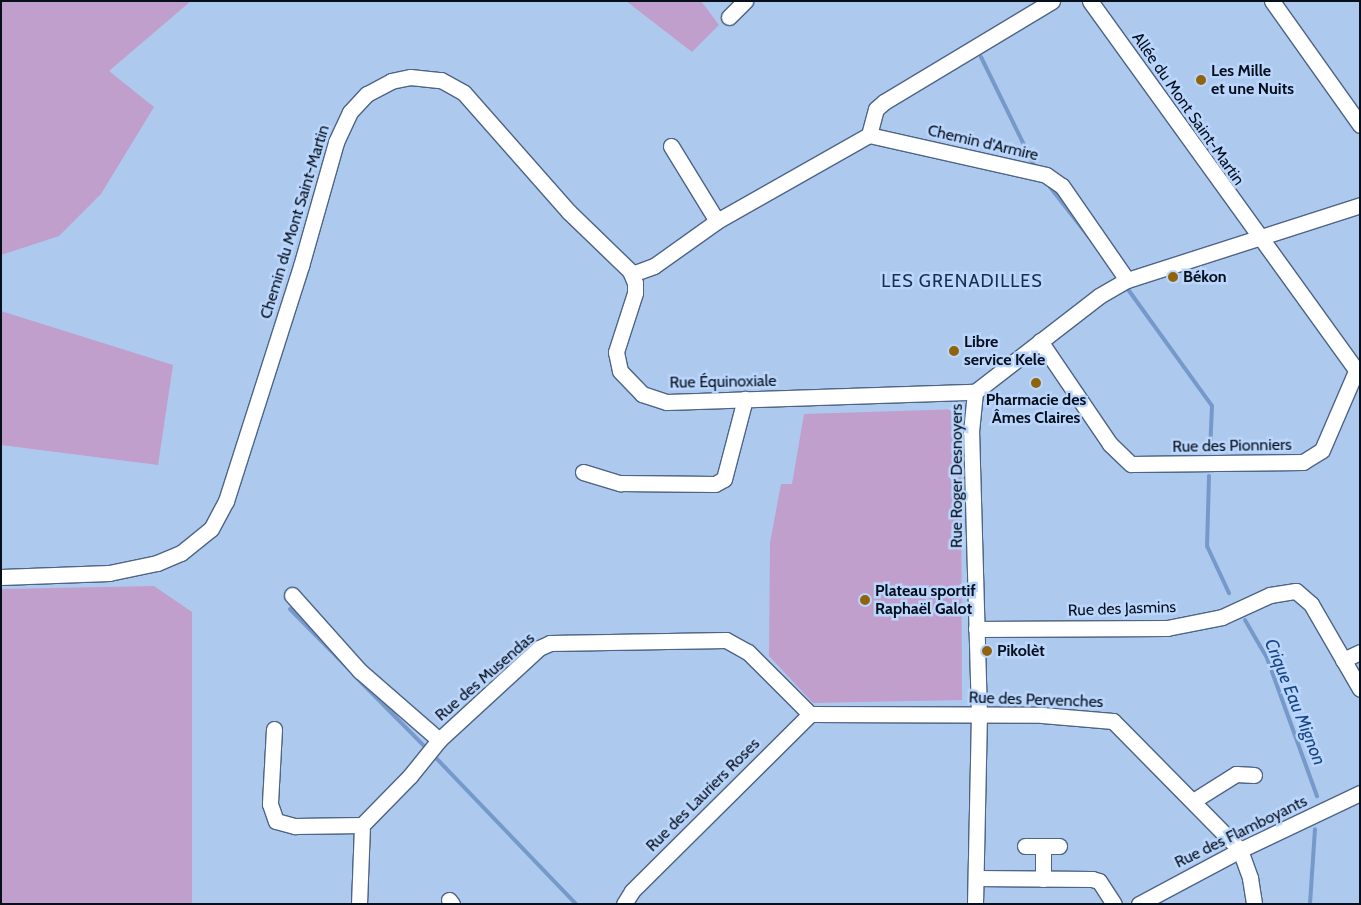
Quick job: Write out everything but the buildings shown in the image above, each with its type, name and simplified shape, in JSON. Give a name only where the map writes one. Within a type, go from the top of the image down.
[{"type":"street","points":[[729,17],[745,1]]},
{"type":"street","points":[[632,274],[654,266],[717,221],[869,135],[876,110],[884,102],[1052,1]]},
{"type":"street","name":"Allée du Mont Saint-Martin","points":[[1090,1],[1257,237]]},
{"type":"street","points":[[1272,1],[1360,125]]},
{"type":"street","name":"Chemin du Mont Saint-Martin","points":[[1,578],[100,573],[157,563],[181,553],[211,529],[226,501],[301,266],[336,142],[350,112],[367,94],[392,81],[423,76],[441,80],[464,93],[569,212],[632,274]]},
{"type":"street","name":"Chemin d'Armire","points":[[869,135],[1046,175],[1062,186],[1127,280]]},
{"type":"street","points":[[671,146],[717,221]]},
{"type":"street","name":"Rue Roger Desnoyers","points":[[975,904],[979,715],[971,432],[975,392],[1099,296],[1127,280],[1360,205]]},
{"type":"street","name":"Rue des Pionniers","points":[[1040,341],[1110,444],[1131,464],[1302,462],[1322,450],[1358,374],[1265,243],[1257,237]]},
{"type":"street","name":"Rue Équinoxiale","points":[[632,274],[635,293],[616,345],[617,361],[625,378],[642,394],[655,400],[975,392]]},
{"type":"street","points":[[583,472],[620,483],[715,484],[724,478],[745,399]]},
{"type":"street","name":"Rue des Jasmins","points":[[976,629],[1167,628],[1222,617],[1270,595],[1296,591],[1311,604],[1360,689]]},
{"type":"street","points":[[292,595],[360,670],[439,740]]},
{"type":"street","name":"Rue des Musendas","points":[[362,825],[410,776],[439,740],[539,648],[550,643],[726,640],[748,652],[810,714]]},
{"type":"street","points":[[1343,660],[1360,652]]},
{"type":"street","name":"Rue des Pervenches","points":[[810,714],[1042,715],[1113,721],[1240,850],[1250,878],[1254,904]]},
{"type":"street","name":"Rue des Lauriers Roses","points":[[624,904],[632,891],[810,714]]},
{"type":"street","points":[[274,729],[270,804],[276,820],[295,826],[362,825],[359,904]]},
{"type":"street","points":[[1193,801],[1236,774],[1254,775]]},
{"type":"street","name":"Rue des Flamboyants","points":[[1139,904],[1240,850],[1360,793]]},
{"type":"street","points":[[1024,846],[1059,846]]},
{"type":"street","points":[[1043,846],[1043,879]]},
{"type":"street","points":[[976,878],[1099,881],[1114,904]]},
{"type":"shaded area","points":[[1,1],[191,1],[109,71],[154,107],[101,194],[59,236],[1,255]]},
{"type":"shaded area","points":[[626,1],[701,1],[719,25],[692,52]]},
{"type":"shaded area","points":[[1,311],[173,365],[158,465],[1,445]]},
{"type":"shaded area","name":"Plateau sportif Raphaël Galot","points":[[961,409],[962,700],[813,703],[769,656],[770,543],[781,484],[792,484],[804,414]]},
{"type":"shaded area","points":[[154,586],[192,612],[192,904],[1,904],[1,589]]},
{"type":"waterway","name":"Crique Eau Mignon","points":[[981,57],[1035,167]]},
{"type":"waterway","name":"Crique Eau Mignon","points":[[1050,187],[1089,237]]},
{"type":"waterway","name":"Crique Eau Mignon","points":[[1127,288],[1212,406],[1210,452]]},
{"type":"waterway","name":"Crique Eau Mignon","points":[[1209,476],[1207,546],[1229,593]]},
{"type":"waterway","points":[[290,609],[350,670]]},
{"type":"waterway","name":"Crique Eau Mignon","points":[[1245,620],[1267,658],[1317,796]]},
{"type":"waterway","points":[[358,679],[424,746]]},
{"type":"waterway","points":[[437,759],[576,904]]},
{"type":"waterway","name":"Crique Eau Mignon","points":[[1310,904],[1315,829]]},
{"type":"place","name":"Les Mille et une Nuits","points":[[1201,80]]},
{"type":"place","name":"Békon","points":[[1173,277]]},
{"type":"place","name":"Libre service Kele","points":[[954,351]]},
{"type":"place","name":"Pharmacie des Âmes Claires","points":[[1036,383]]},
{"type":"place","name":"Plateau sportif Raphaël Galot","points":[[865,600]]},
{"type":"place","name":"Pikolèt","points":[[987,651]]},
{"type":"district","name":"LES GRENADILLES","points":[[962,281]]}]
